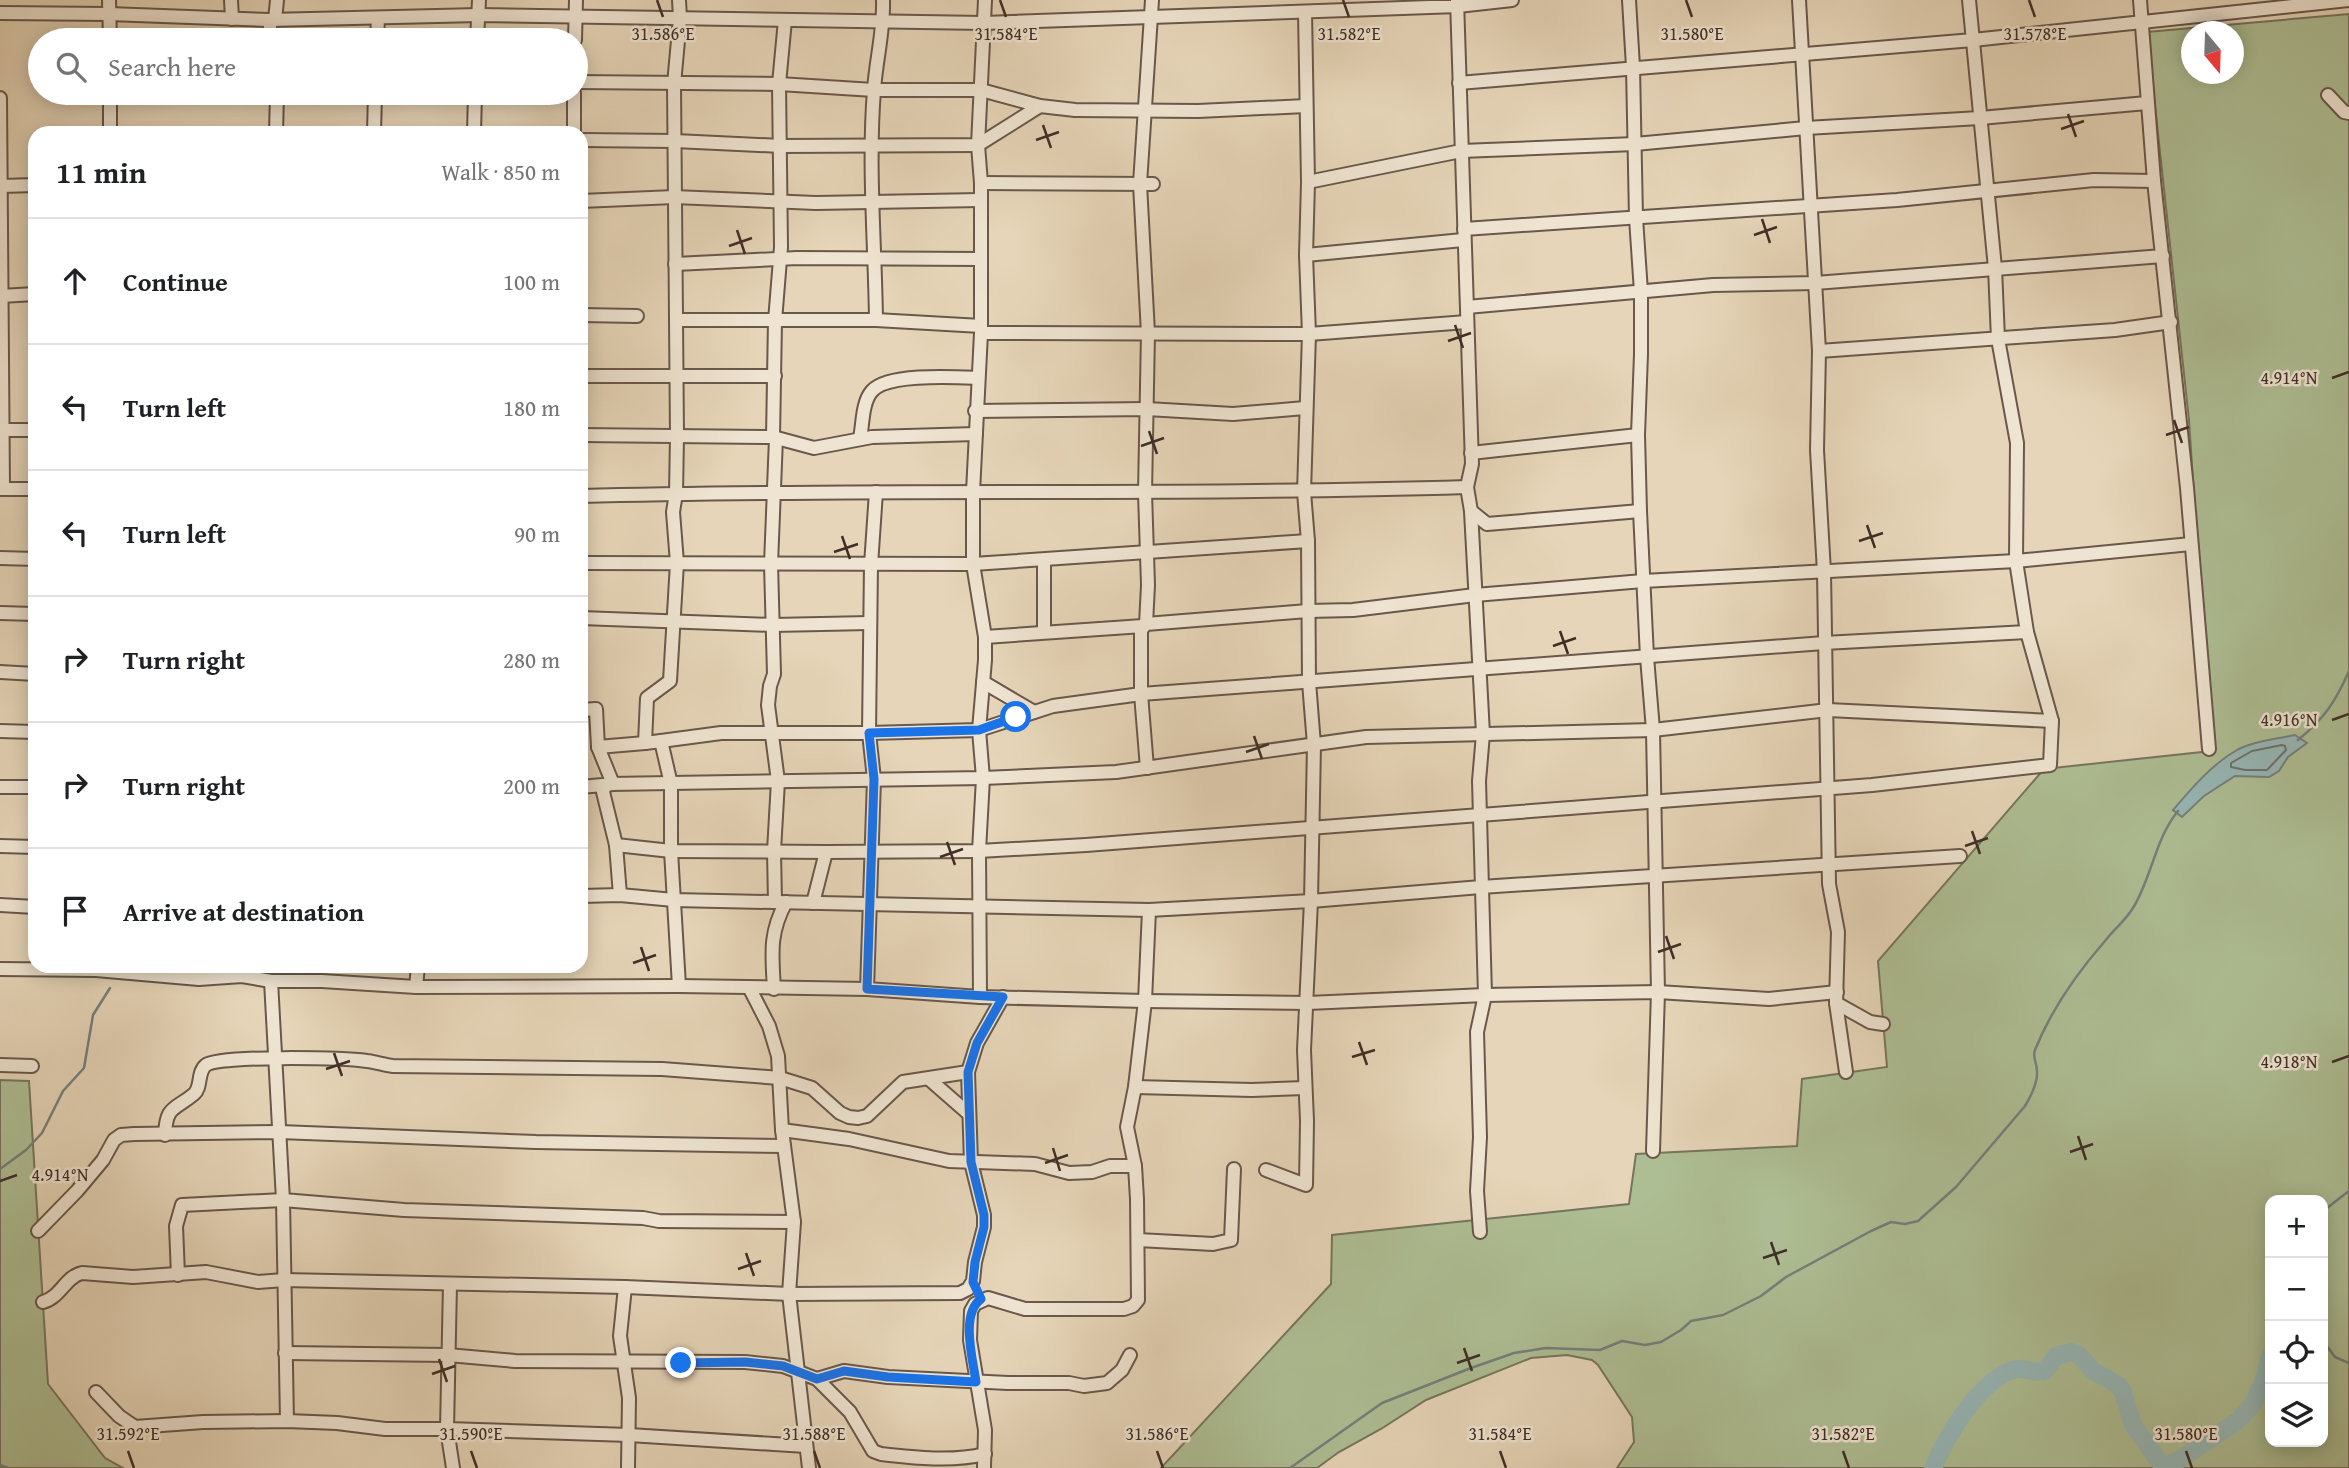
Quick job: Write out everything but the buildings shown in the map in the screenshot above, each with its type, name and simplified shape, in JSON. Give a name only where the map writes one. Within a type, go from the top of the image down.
[{"type":"street","points":[[231,0],[232,19]]},
{"type":"street","points":[[272,28],[277,0]]},
{"type":"street","points":[[478,28],[479,0]]},
{"type":"street","points":[[576,0],[576,28]]},
{"type":"street","points":[[645,743],[647,698],[670,681],[675,621],[677,563],[673,512],[677,436],[674,84],[680,19],[679,0]]},
{"type":"street","points":[[876,320],[874,90],[884,21],[883,0]]},
{"type":"street","points":[[980,997],[979,851],[984,778],[979,730],[985,637],[973,564],[973,492],[981,329],[981,183],[978,145],[985,0]]},
{"type":"street","points":[[1147,768],[1141,694],[1148,551],[1145,493],[1146,110],[1152,0]]},
{"type":"street","points":[[0,13],[109,7],[232,19],[272,20],[479,15],[576,19],[984,23],[1305,12],[1512,0]]},
{"type":"street","points":[[1629,0],[1641,292],[1642,355],[1638,435],[1640,511],[1653,730],[1658,992],[1653,1151]]},
{"type":"street","points":[[1799,0],[1819,351],[1817,450],[1828,710],[1829,884],[1838,932],[1837,998],[1846,1072]]},
{"type":"street","points":[[616,845],[671,851],[826,852],[979,851],[1087,845],[1827,788],[2050,765],[2052,721],[2027,632],[2016,561],[2017,443],[1998,339],[1995,268],[1969,0]]},
{"type":"street","points":[[2140,0],[2154,181],[2171,322],[2209,749]]},
{"type":"street","points":[[1459,83],[1973,40],[2349,0]]},
{"type":"street","points":[[1458,3],[1472,464],[1467,487],[1471,511],[1483,734],[1479,781],[1485,995],[1477,1032],[1480,1137],[1477,1191],[1480,1232]]},
{"type":"street","points":[[109,7],[110,28]]},
{"type":"street","points":[[1266,1170],[1306,1185],[1304,1050],[1308,1003],[1314,745],[1309,682],[1308,541],[1304,492],[1309,334],[1305,12]]},
{"type":"street","points":[[378,18],[378,28]]},
{"type":"street","points":[[774,989],[772,936],[781,902],[774,851],[778,781],[768,705],[770,686],[775,674],[771,564],[775,321],[781,201],[779,84],[785,20]]},
{"type":"street","points":[[588,82],[779,84],[874,90],[981,90],[1040,106],[1075,110],[1198,111],[1306,106]]},
{"type":"street","points":[[2328,95],[2344,112],[2349,113]]},
{"type":"street","points":[[0,98],[1,489],[28,489]]},
{"type":"street","points":[[1308,182],[1461,151],[1634,144],[1806,128],[1980,118],[2147,103]]},
{"type":"street","points":[[110,105],[110,126]]},
{"type":"street","points":[[276,126],[277,105]]},
{"type":"street","points":[[374,126],[375,105]]},
{"type":"street","points":[[474,126],[475,105]]},
{"type":"street","points":[[574,105],[574,126]]},
{"type":"street","points":[[588,140],[781,146],[978,145],[1040,106]]},
{"type":"street","points":[[1306,255],[1464,235],[1636,218],[1987,193],[2094,180],[2154,181]]},
{"type":"street","points":[[981,183],[1147,184]]},
{"type":"street","points":[[2,186],[28,185]]},
{"type":"street","points":[[588,201],[674,197],[781,201],[980,200]]},
{"type":"street","points":[[1467,307],[1713,285],[1815,283],[2163,256]]},
{"type":"street","points":[[675,264],[779,260],[981,260]]},
{"type":"street","points":[[1,304],[28,296]]},
{"type":"street","points":[[588,315],[637,316]]},
{"type":"street","points":[[676,320],[876,320],[981,329],[1309,334],[1467,322]]},
{"type":"street","points":[[1819,351],[2135,328],[2171,322]]},
{"type":"street","points":[[588,376],[775,376]]},
{"type":"street","points":[[860,438],[867,399],[873,389],[894,381],[926,377],[978,378]]},
{"type":"street","points":[[975,411],[1147,409],[1233,414],[1305,408]]},
{"type":"street","points":[[2,430],[28,430]]},
{"type":"street","points":[[588,435],[775,437],[814,449],[860,438],[976,435]]},
{"type":"street","points":[[1471,453],[1638,435]]},
{"type":"street","points":[[588,496],[676,493],[1304,492],[1467,487]]},
{"type":"street","points":[[867,989],[874,779],[869,733],[871,565],[876,492]]},
{"type":"street","points":[[1471,511],[1487,524],[1640,511]]},
{"type":"street","points":[[588,563],[973,564],[1308,541]]},
{"type":"street","points":[[985,637],[1308,611],[1353,610],[1643,581],[2016,561],[2191,544]]},
{"type":"street","points":[[0,558],[28,559]]},
{"type":"street","points":[[1044,560],[1044,632]]},
{"type":"street","points":[[0,613],[28,614]]},
{"type":"street","points":[[588,618],[773,625],[870,623]]},
{"type":"street","points":[[598,747],[721,733],[979,730],[1053,706],[1141,694],[1824,643],[2027,632]]},
{"type":"street","points":[[0,672],[28,674]]},
{"type":"street","points":[[983,682],[1034,712]]},
{"type":"street","points":[[588,710],[596,709],[598,747],[613,783]]},
{"type":"street","points":[[588,786],[613,783],[984,778],[1147,768],[1366,737],[1653,730],[1828,710],[2052,721]]},
{"type":"street","points":[[0,731],[28,732]]},
{"type":"street","points":[[662,741],[671,784],[671,851],[679,986]]},
{"type":"street","points":[[613,783],[604,787],[603,792],[616,845],[620,895]]},
{"type":"street","points":[[0,787],[28,787]]},
{"type":"street","points":[[0,846],[28,847]]},
{"type":"street","points":[[813,903],[826,852]]},
{"type":"street","points":[[588,896],[1149,910],[1960,856]]},
{"type":"street","points":[[0,905],[28,907]]},
{"type":"street","points":[[947,1295],[977,1303],[988,1298],[1025,1309],[1124,1309],[1133,1306],[1140,1293],[1135,1166],[1127,1127],[1135,1087],[1144,1001],[1149,910]]},
{"type":"street","points":[[0,969],[28,969]]},
{"type":"street","points":[[143,973],[199,979],[242,976],[271,981],[323,981],[416,987],[679,986],[867,989],[980,997],[1144,1001],[1308,1003],[1485,995],[1658,992],[1769,999],[1837,998],[1870,1022],[1883,1024]]},
{"type":"street","points":[[416,987],[417,973]]},
{"type":"street","points":[[271,981],[283,1200],[287,1421]]},
{"type":"street","points":[[750,989],[774,1039],[780,1078],[782,1129],[794,1222],[789,1294],[809,1468]]},
{"type":"street","points":[[984,1468],[985,1430],[970,1340],[977,1303],[973,1282],[975,1262],[984,1227],[984,1215],[971,1162],[968,1072],[977,1043],[1003,997]]},
{"type":"street","points":[[165,1135],[166,1118],[171,1110],[198,1089],[202,1069],[208,1063],[233,1058],[367,1061],[393,1066],[662,1069],[780,1078],[812,1088],[840,1113],[858,1118],[867,1116],[903,1082],[968,1072]]},
{"type":"street","points":[[0,1065],[32,1066]]},
{"type":"street","points":[[929,1079],[969,1114]]},
{"type":"street","points":[[1135,1087],[1252,1090],[1304,1088]]},
{"type":"street","points":[[782,1129],[849,1139],[949,1161],[1035,1164],[1069,1173],[1092,1172],[1110,1166],[1135,1166]]},
{"type":"street","points":[[38,1231],[77,1191],[103,1160],[114,1140],[121,1135],[280,1132],[536,1142],[784,1146]]},
{"type":"street","points":[[1138,1240],[1213,1244],[1231,1240],[1234,1169]]},
{"type":"street","points":[[178,1275],[176,1226],[182,1205],[283,1200],[404,1210],[643,1218],[659,1221],[794,1222]]},
{"type":"street","points":[[43,1302],[58,1295],[74,1275],[82,1273],[133,1277],[206,1272],[258,1282],[284,1280],[625,1287],[789,1294],[947,1295],[968,1289],[973,1282]]},
{"type":"street","points":[[450,1284],[447,1429],[453,1468]]},
{"type":"street","points":[[625,1287],[620,1336],[628,1381],[628,1468]]},
{"type":"street","points":[[285,1353],[448,1355],[515,1361],[745,1362],[783,1366],[817,1379],[850,1412],[873,1451],[895,1456],[943,1459],[965,1459],[985,1454]]},
{"type":"street","points":[[817,1379],[844,1371],[888,1377],[1069,1383],[1084,1386],[1107,1383],[1122,1370],[1130,1355]]},
{"type":"street","points":[[96,1392],[119,1416],[135,1427],[203,1422],[287,1421],[337,1423],[384,1429],[629,1435],[806,1446]]},
{"type":"green space","points":[[2349,14],[2349,1468],[1617,1468],[1634,1442],[1632,1417],[1598,1365],[1592,1360],[1567,1355],[1531,1358],[1426,1400],[1317,1468],[1161,1468],[1331,1284],[1332,1235],[1629,1204],[1636,1154],[1797,1146],[1802,1079],[1887,1067],[1878,961],[2044,769],[2211,751],[2189,420],[2147,32],[2181,29],[2181,84],[2244,84],[2244,23]]},
{"type":"green space","points":[[0,1080],[29,1081],[48,1384],[105,1458],[123,1468],[0,1468]]},
{"type":"water","points":[[2295,735],[2307,743],[2288,757],[2279,771],[2269,777],[2235,776],[2204,796],[2182,817],[2173,810],[2211,770],[2237,750],[2258,742]]},
{"type":"waterway","points":[[2298,740],[2328,709],[2349,671]]},
{"type":"waterway","points":[[1290,1468],[1382,1403],[1514,1353],[1546,1348],[1600,1350],[1622,1341],[1645,1345],[1661,1342],[1691,1321],[1723,1315],[1761,1296],[1786,1277],[1871,1231],[1891,1222],[1905,1224],[1918,1221],[1956,1187],[2025,1106],[2036,1080],[2034,1053],[2041,1035],[2084,966],[2133,908],[2164,834],[2178,811]]},
{"type":"waterway","points":[[0,1169],[26,1150],[42,1133],[63,1091],[84,1068],[93,1015],[110,988]]},
{"type":"waterway","points":[[2328,1207],[2349,1191]]},
{"type":"waterway","points":[[2328,1348],[2335,1357],[2349,1363]]},
{"type":"waterway","points":[[1933,1468],[1955,1426],[1975,1398],[1987,1387],[2012,1370],[2045,1371],[2056,1356],[2071,1352],[2079,1355],[2093,1371],[2118,1385],[2123,1392],[2133,1425],[2161,1464],[2167,1465],[2179,1460],[2239,1420],[2253,1404],[2265,1376]]},
{"type":"waterway","points":[[0,1465],[8,1468]]},
{"type":"route","points":[[681,1363],[745,1362],[783,1366],[817,1379],[852,1371],[888,1377],[976,1382],[970,1340],[971,1311],[981,1299],[973,1282],[984,1215],[971,1162],[968,1072],[977,1043],[1003,997],[867,989],[874,779],[869,733],[979,730],[1016,717]]}]
